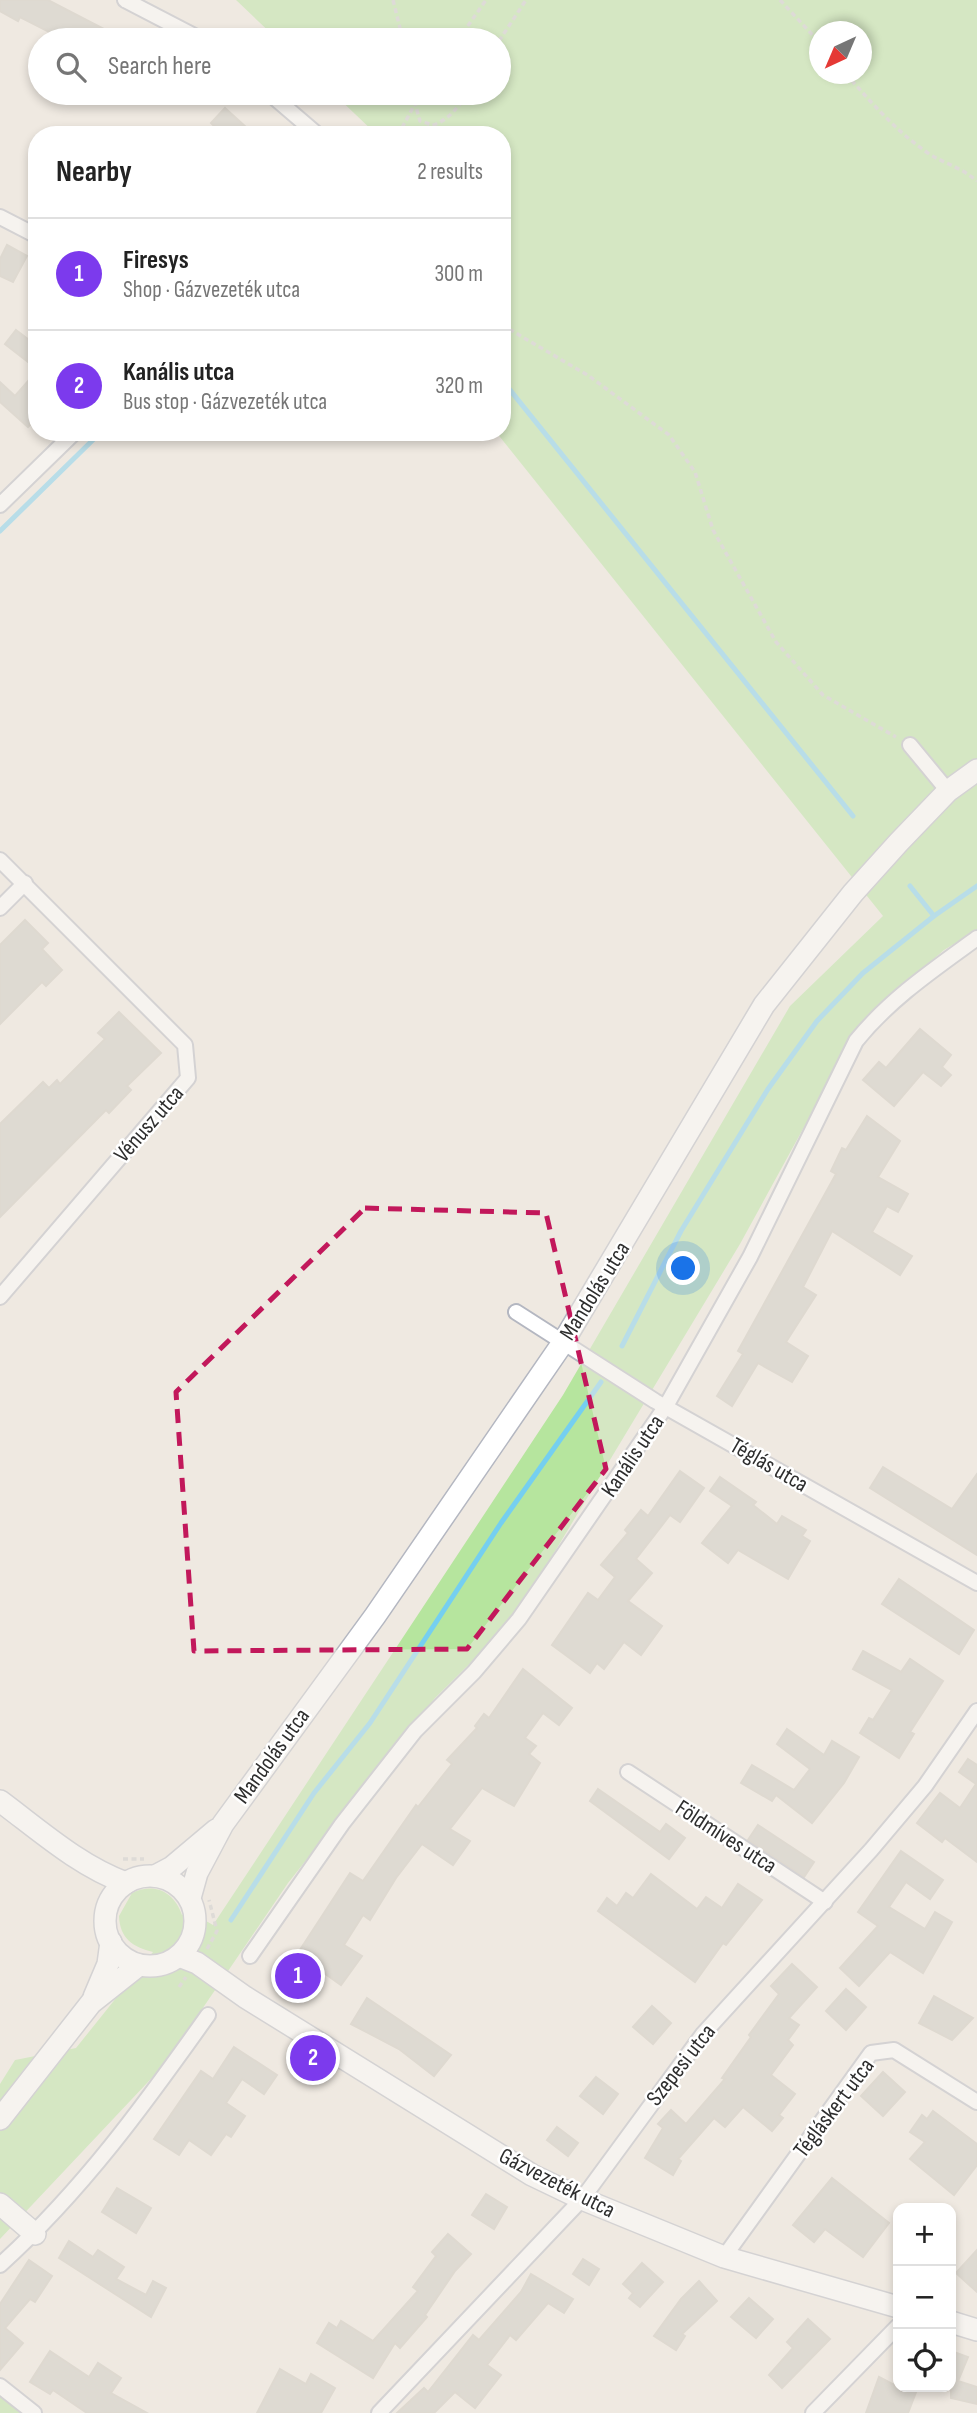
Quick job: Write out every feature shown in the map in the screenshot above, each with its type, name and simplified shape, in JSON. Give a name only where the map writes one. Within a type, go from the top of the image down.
[{"type":"street","points":[[125,0],[179,28]]},
{"type":"street","points":[[283,105],[308,126]]},
{"type":"street","points":[[0,217],[28,231]]},
{"type":"street","points":[[0,505],[66,441]]},
{"type":"street","points":[[909,745],[948,791]]},
{"type":"street","name":"Mandolás utca","points":[[190,1898],[197,1874],[223,1824],[375,1616],[562,1344],[764,1005],[853,893],[948,791],[977,770]]},
{"type":"street","name":"Vénusz utca","points":[[0,860],[185,1045],[188,1078],[0,1297]]},
{"type":"street","points":[[0,908],[24,883]]},
{"type":"street","name":"Kanális utca","points":[[250,1956],[342,1824],[415,1731],[474,1672],[519,1619],[666,1406],[750,1257],[856,1041],[878,1014],[897,997],[977,938]]},
{"type":"street","name":"Téglás utca","points":[[516,1312],[562,1344],[666,1406],[977,1583]]},
{"type":"street","name":"Szepesi utca","points":[[379,2413],[582,2199],[703,2034],[825,1902],[925,1786],[977,1711]]},
{"type":"street","name":"Földmíves utca","points":[[628,1772],[825,1902]]},
{"type":"street","points":[[0,1801],[60,1846],[107,1876],[126,1883]]},
{"type":"street","name":"Mandolás utca","points":[[155,1876],[172,1867],[223,1824]]},
{"type":"street","points":[[60,1846],[97,1889],[107,1907]]},
{"type":"street","points":[[0,2119],[91,2003],[121,1976],[139,1965],[167,1963],[179,1956],[190,1942],[195,1926],[190,1898],[175,1883],[155,1876],[140,1877],[126,1883],[114,1893],[107,1907],[105,1925],[111,1942],[118,1952],[139,1965]]},
{"type":"street","name":"Gázvezeték utca","points":[[195,1926],[206,1952],[245,1997]]},
{"type":"street","points":[[91,2003],[108,1964],[111,1942]]},
{"type":"street","name":"Gázvezeték utca","points":[[179,1956],[197,1963],[245,1997],[532,2175],[582,2199],[724,2257],[893,2306]]},
{"type":"street","points":[[0,2265],[35,2234],[107,2154],[208,2015]]},
{"type":"street","name":"Tégláskert utca","points":[[724,2257],[871,2053],[894,2050],[977,2102]]},
{"type":"street","points":[[0,2204],[35,2234]]},
{"type":"street","points":[[956,2324],[977,2330]]},
{"type":"street","points":[[813,2413],[895,2329]]},
{"type":"street","points":[[0,2386],[34,2413]]},
{"type":"path","points":[[393,0],[400,28]]},
{"type":"path","points":[[466,28],[486,0]]},
{"type":"path","points":[[508,28],[526,0]]},
{"type":"path","points":[[780,0],[809,31]]},
{"type":"path","points":[[855,84],[876,108],[926,153],[959,166],[977,181]]},
{"type":"path","points":[[403,126],[412,105]]},
{"type":"path","points":[[414,105],[420,121],[435,126],[452,116],[460,105]]},
{"type":"path","points":[[511,330],[589,376],[669,435],[695,472],[713,530],[776,642],[823,695],[909,745]]},
{"type":"highlighted area","points":[[365,1208],[546,1213],[606,1469],[467,1649],[194,1651],[176,1392]]},
{"type":"green space","points":[[236,0],[977,0],[977,930],[944,950],[861,1023],[740,1244],[513,1621],[435,1698],[288,1883],[164,2065],[0,2239],[0,2084],[15,2060],[76,2048],[153,1952],[139,1948],[129,1941],[122,1931],[119,1916],[132,1893],[148,1889],[163,1891],[174,1900],[182,1915],[187,1910],[213,1925],[563,1395],[790,1006],[883,916],[503,441],[511,441],[511,126],[368,126],[346,105],[511,105],[511,28],[265,28]]},
{"type":"green space","points":[[0,2388],[23,2413],[0,2413]]},
{"type":"building","points":[[0,0],[48,0],[102,28],[42,28],[20,17],[18,21],[0,11]]},
{"type":"building","points":[[225,108],[245,126],[214,126],[211,123]]},
{"type":"building","points":[[7,245],[27,256],[13,282],[0,276],[0,259]]},
{"type":"building","points":[[16,330],[28,339],[28,362],[5,344]]},
{"type":"building","points":[[28,381],[28,427],[0,402],[0,382],[15,396]]},
{"type":"building","points":[[25,920],[48,943],[42,949],[62,970],[46,986],[42,982],[0,1024],[0,945]]},
{"type":"building","points":[[119,1012],[161,1053],[127,1086],[131,1090],[109,1113],[106,1110],[0,1217],[0,1124],[43,1082],[49,1088],[57,1080],[60,1084],[105,1039],[98,1033]]},
{"type":"building","points":[[920,1029],[951,1055],[942,1067],[951,1075],[941,1086],[923,1072],[894,1106],[863,1080],[879,1062],[886,1068]]},
{"type":"building","points":[[867,1116],[900,1141],[878,1177],[908,1194],[898,1212],[887,1206],[872,1232],[912,1256],[900,1275],[832,1231],[803,1287],[816,1295],[786,1342],[808,1356],[792,1382],[758,1363],[732,1406],[717,1396],[743,1354],[738,1351],[836,1174],[831,1171],[842,1148],[846,1150]]},
{"type":"building","points":[[883,1467],[952,1509],[977,1474],[977,1555],[870,1488]]},
{"type":"building","points":[[680,1471],[704,1488],[680,1522],[670,1515],[636,1559],[652,1573],[628,1601],[662,1626],[641,1655],[624,1642],[604,1669],[597,1663],[590,1673],[552,1645],[588,1593],[598,1600],[615,1577],[601,1565],[628,1533],[625,1530],[641,1510],[648,1516]]},
{"type":"building","points":[[720,1477],[756,1502],[753,1505],[777,1524],[782,1516],[806,1530],[802,1536],[810,1541],[788,1579],[738,1550],[728,1563],[702,1543],[732,1506],[710,1491]]},
{"type":"building","points":[[899,1579],[974,1630],[959,1654],[882,1604]]},
{"type":"building","points":[[863,1651],[901,1672],[910,1659],[943,1681],[910,1732],[914,1734],[899,1758],[860,1733],[869,1718],[873,1720],[892,1690],[853,1669]]},
{"type":"building","points":[[523,1669],[572,1708],[559,1725],[543,1713],[525,1738],[536,1746],[529,1754],[540,1763],[514,1806],[482,1788],[450,1829],[470,1841],[453,1865],[422,1844],[396,1878],[370,1920],[363,1915],[344,1945],[362,1956],[341,1985],[317,1968],[301,1992],[281,1979],[350,1873],[363,1881],[416,1805],[418,1807],[452,1764],[447,1760],[477,1728],[475,1726],[484,1714],[489,1718]]},
{"type":"building","points":[[787,1729],[824,1755],[832,1741],[859,1757],[844,1783],[812,1823],[776,1795],[772,1801],[741,1783],[752,1765],[794,1790],[810,1769],[777,1744]]},
{"type":"building","points":[[968,1759],[977,1765],[977,1862],[945,1838],[942,1842],[917,1823],[940,1793],[960,1808],[976,1784],[959,1772]]},
{"type":"building","points":[[598,1789],[660,1832],[666,1824],[685,1838],[669,1859],[590,1801]]},
{"type":"building","points":[[758,1825],[814,1862],[804,1877],[748,1840]]},
{"type":"building","points":[[901,1851],[943,1880],[930,1899],[906,1882],[889,1907],[925,1929],[935,1912],[952,1922],[923,1973],[890,1952],[859,1986],[840,1968],[878,1926],[858,1912]]},
{"type":"building","points":[[651,1874],[697,1909],[706,1897],[722,1908],[738,1884],[762,1900],[726,1945],[723,1943],[695,1982],[598,1911],[607,1898],[617,1906],[626,1893],[633,1898]]},
{"type":"building","points":[[792,1964],[817,1987],[789,2018],[799,2025],[788,2040],[793,2045],[771,2075],[795,2094],[779,2115],[783,2118],[772,2131],[743,2107],[725,2127],[714,2118],[678,2159],[681,2161],[673,2175],[645,2158],[663,2128],[658,2124],[671,2110],[686,2124],[725,2079],[722,2078],[751,2037],[749,2035],[779,1994],[771,1986]]},
{"type":"building","points":[[846,1989],[866,2007],[846,2030],[826,2011]]},
{"type":"building","points":[[934,1996],[973,2018],[952,2040],[919,2023]]},
{"type":"building","points":[[367,1998],[451,2055],[434,2076],[399,2049],[351,2024]]},
{"type":"building","points":[[652,2006],[671,2023],[653,2044],[633,2027]]},
{"type":"building","points":[[234,2047],[277,2075],[264,2094],[242,2079],[226,2103],[245,2116],[231,2137],[226,2134],[211,2155],[189,2140],[179,2155],[154,2139],[201,2071],[213,2079]]},
{"type":"building","points":[[883,2072],[905,2092],[883,2116],[861,2096]]},
{"type":"building","points":[[596,2077],[618,2094],[603,2114],[580,2096]]},
{"type":"building","points":[[933,2111],[977,2144],[977,2165],[954,2195],[910,2159],[925,2142],[910,2132],[922,2115],[927,2119]]},
{"type":"building","points":[[557,2127],[578,2143],[568,2156],[547,2140]]},
{"type":"building","points":[[832,2178],[889,2223],[863,2257],[825,2229],[814,2242],[793,2225]]},
{"type":"building","points":[[117,2188],[151,2208],[136,2233],[102,2212]]},
{"type":"building","points":[[486,2194],[507,2207],[494,2229],[472,2215]]},
{"type":"building","points":[[448,2234],[471,2254],[455,2271],[425,2315],[427,2317],[400,2348],[395,2343],[373,2378],[317,2343],[329,2323],[337,2328],[341,2321],[373,2341],[418,2291],[413,2287],[436,2256],[432,2252]]},
{"type":"building","points":[[69,2241],[93,2257],[98,2250],[124,2267],[116,2279],[146,2295],[153,2281],[166,2288],[151,2317],[59,2258]]},
{"type":"building","points":[[977,2250],[977,2292],[956,2273]]},
{"type":"building","points":[[583,2259],[599,2269],[589,2285],[573,2274]]},
{"type":"building","points":[[29,2260],[52,2276],[35,2302],[30,2299],[5,2328],[23,2343],[0,2370],[0,2304]]},
{"type":"building","points":[[642,2263],[663,2282],[640,2307],[629,2298],[633,2293],[623,2284]]},
{"type":"building","points":[[531,2274],[573,2299],[564,2313],[548,2303],[516,2340],[510,2335],[487,2365],[501,2375],[475,2408],[455,2392],[434,2413],[397,2413],[424,2388],[428,2392],[473,2335],[479,2340],[521,2292]]},
{"type":"building","points":[[699,2281],[717,2301],[682,2334],[685,2336],[676,2350],[654,2336],[681,2299]]},
{"type":"building","points":[[749,2298],[773,2319],[756,2338],[731,2317]]},
{"type":"building","points":[[808,2319],[830,2339],[782,2388],[769,2375],[793,2348],[787,2342]]},
{"type":"building","points":[[50,2351],[89,2377],[98,2363],[121,2378],[111,2393],[147,2413],[87,2413],[53,2390],[50,2394],[30,2382]]},
{"type":"building","points":[[956,2353],[968,2357],[958,2381],[977,2387],[977,2404],[951,2398],[951,2392],[956,2392]]},
{"type":"building","points":[[280,2369],[306,2384],[311,2374],[335,2388],[321,2413],[257,2413]]},
{"type":"building","points":[[879,2377],[893,2384],[893,2392],[916,2392],[908,2413],[866,2413]]},
{"type":"waterway","points":[[511,391],[853,816]]},
{"type":"waterway","points":[[0,531],[92,441]]},
{"type":"waterway","points":[[910,886],[934,916],[977,886]]},
{"type":"waterway","points":[[622,1346],[681,1231],[768,1089],[817,1021],[863,973],[934,916]]},
{"type":"waterway","points":[[231,1920],[314,1793],[370,1723],[501,1523],[601,1382]]},
{"type":"place","name":"Firesys","points":[[298,1976]]},
{"type":"place","name":"Kanális utca","points":[[313,2058]]}]
